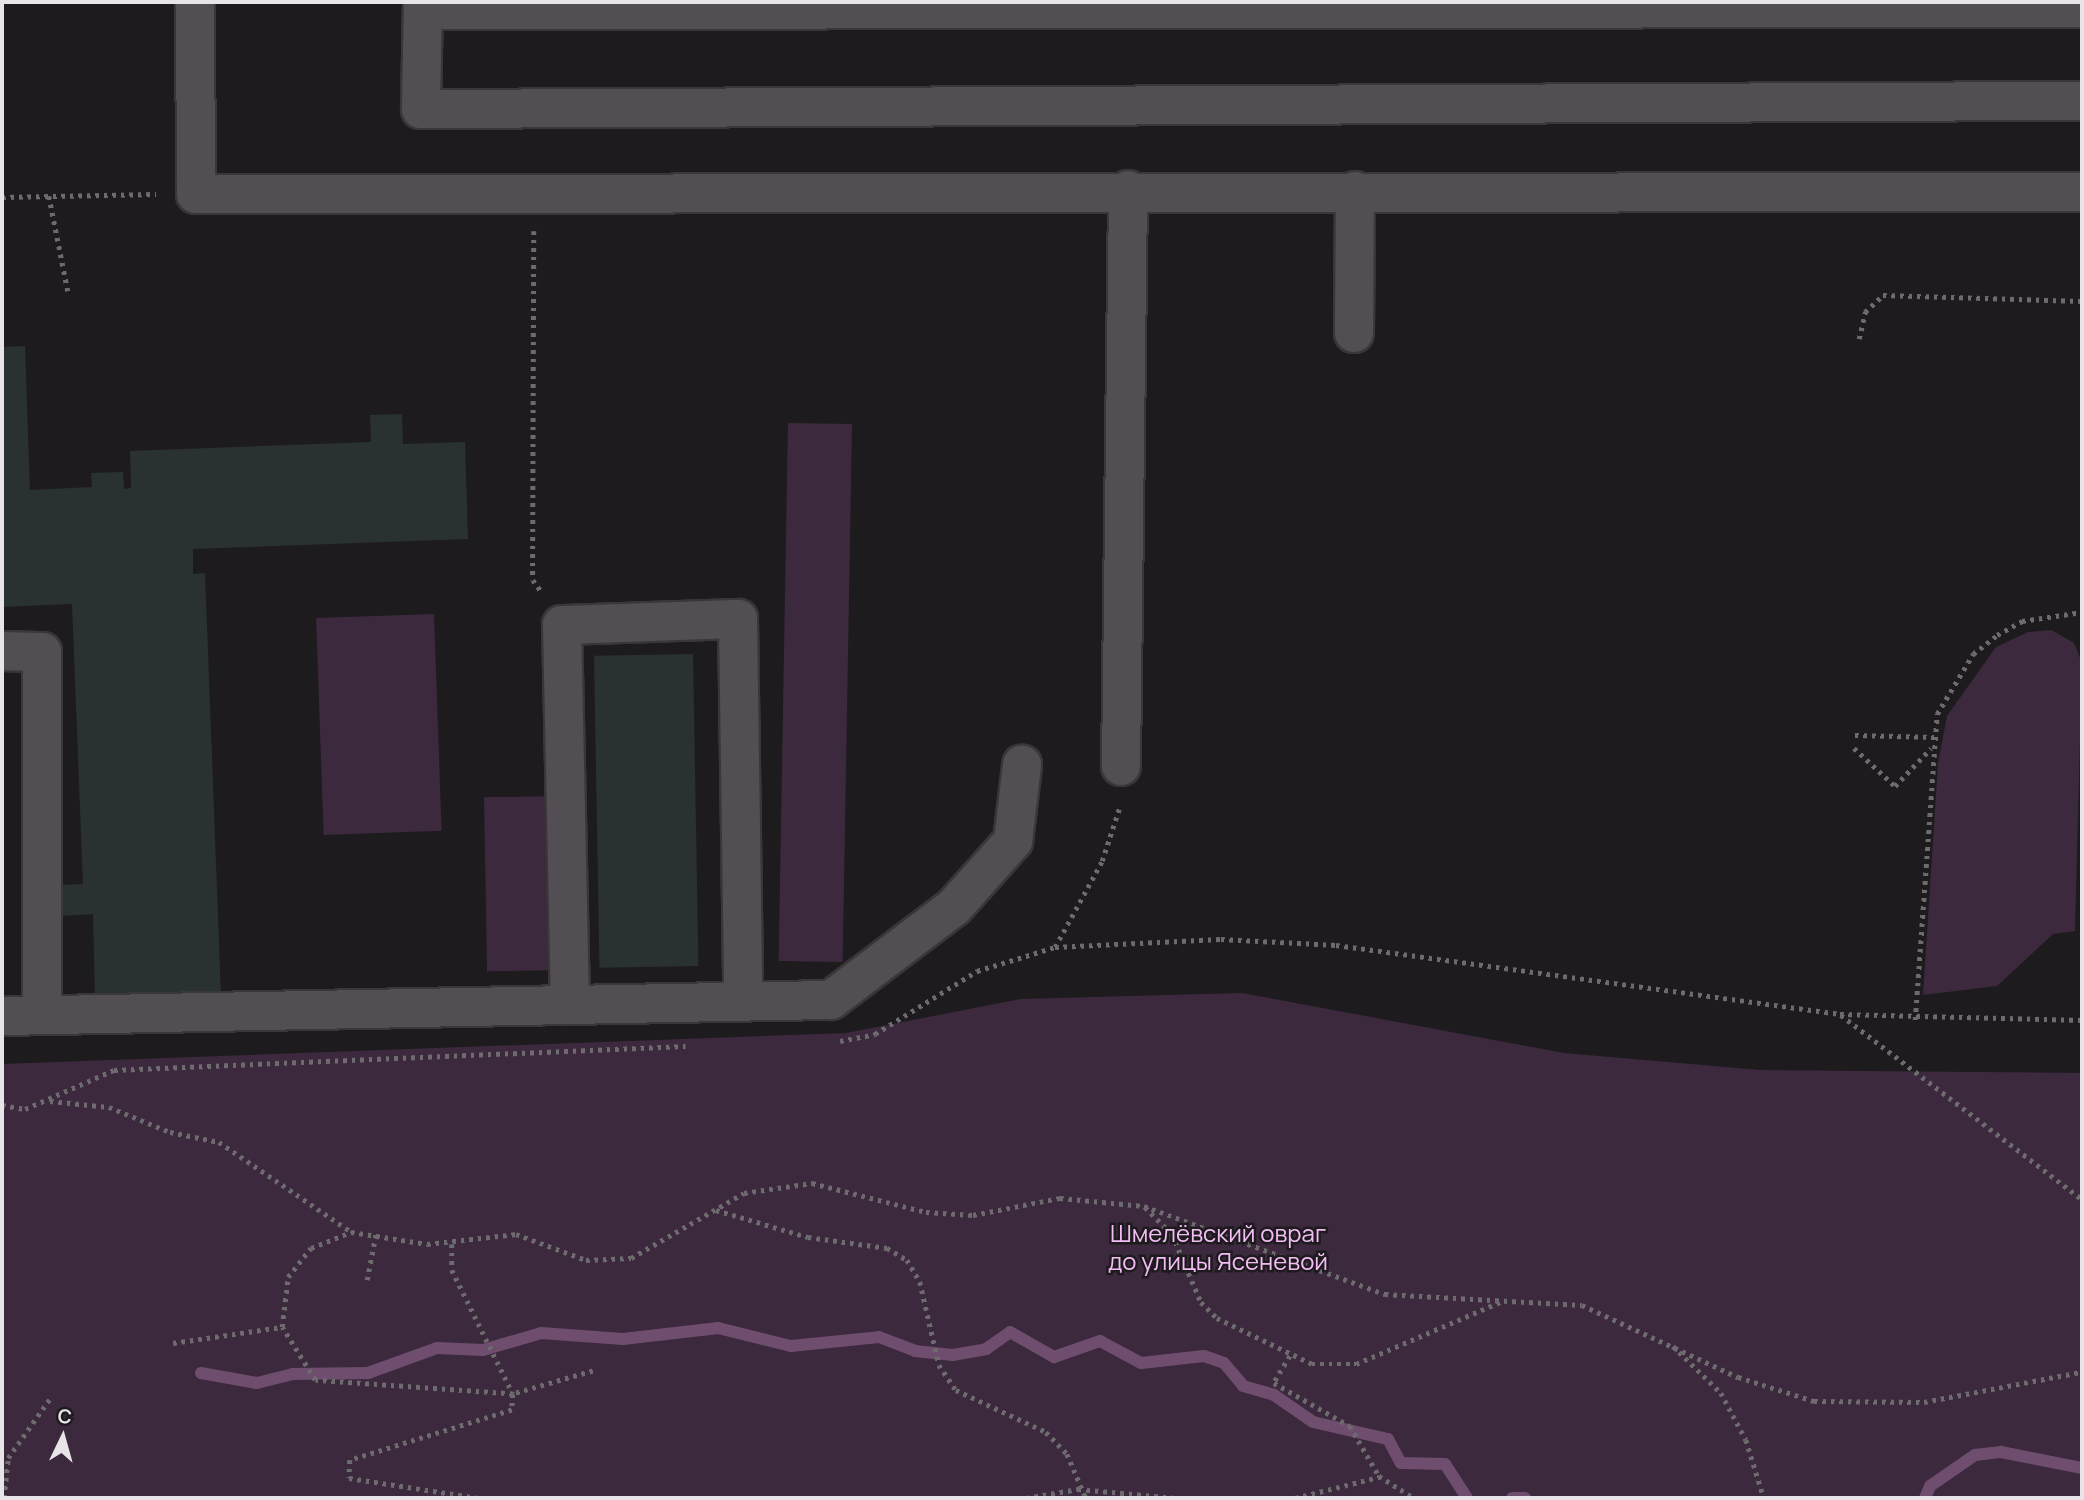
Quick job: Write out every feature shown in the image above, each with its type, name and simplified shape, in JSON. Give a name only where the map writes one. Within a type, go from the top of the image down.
[{"type":"lane","points":[[195,2],[195,194],[534,189],[2082,192]]},
{"type":"lane","points":[[2082,8],[423,6],[421,109],[2082,101]]},
{"type":"lane","points":[[1121,784],[1128,190]]},
{"type":"lane","points":[[1354,332],[1355,191]]},
{"type":"lane","points":[[570,1004],[562,625],[738,619],[743,999]]},
{"type":"lane","points":[[2,652],[42,652],[42,1015]]},
{"type":"lane","points":[[2,1016],[743,999],[831,1000],[954,907],[1013,841],[1022,765]]},
{"type":"path","points":[[533,580],[534,189]]},
{"type":"path","points":[[2,197],[195,194]]},
{"type":"path","points":[[49,196],[68,290]]},
{"type":"path","points":[[1859,339],[1865,312],[1883,295],[2082,301]]},
{"type":"path","points":[[1915,1020],[1937,714],[1973,654],[2022,621],[2082,612]]},
{"type":"path","points":[[1855,734],[1934,737]]},
{"type":"path","points":[[1854,748],[1895,786],[1933,747]]},
{"type":"path","points":[[1055,947],[1102,861],[1121,784]]},
{"type":"path","points":[[825,1041],[876,1034],[977,971],[1055,947],[1221,939],[1336,945],[1840,1014],[1915,1020],[2082,1020]]},
{"type":"path","points":[[1840,1014],[2082,1199]]},
{"type":"path","points":[[2,1105],[25,1109],[114,1070],[700,1046]]},
{"type":"path","points":[[48,1101],[109,1107],[170,1132],[219,1142],[351,1232]]},
{"type":"path","points":[[593,1371],[513,1394],[315,1380],[282,1327],[284,1291],[298,1262],[329,1237],[351,1232],[452,1244],[516,1234],[586,1260],[610,1261],[653,1250],[744,1193],[789,1183],[840,1188],[926,1212],[973,1215],[1060,1198],[1144,1206],[1339,1282],[1422,1298],[1582,1305],[1773,1390],[1846,1405],[1924,1402],[2033,1376],[2082,1372]]},
{"type":"path","points":[[1144,1206],[1172,1234],[1201,1302],[1217,1318],[1256,1332],[1290,1356],[1312,1364],[1356,1364],[1505,1300]]},
{"type":"path","points":[[715,1209],[808,1237],[887,1248],[907,1260],[920,1282],[939,1365],[957,1390],[1046,1432],[1067,1454],[1086,1498]]},
{"type":"path","points":[[367,1280],[376,1233]]},
{"type":"path","points":[[452,1244],[452,1270],[513,1394],[512,1410],[350,1460],[349,1478],[478,1498]]},
{"type":"path","points":[[173,1343],[282,1327]]},
{"type":"path","points":[[1670,1343],[1721,1394],[1746,1440],[1764,1498]]},
{"type":"path","points":[[1290,1356],[1274,1383],[1350,1426],[1379,1476],[1413,1498]]},
{"type":"path","points":[[4,1498],[8,1458],[51,1397]]},
{"type":"path","points":[[1295,1498],[1379,1476]]},
{"type":"path","points":[[1026,1498],[1083,1490],[1176,1498]]},
{"type":"green space","points":[[788,423],[852,424],[843,962],[779,961]]},
{"type":"green space","points":[[434,614],[442,831],[324,835],[316,618]]},
{"type":"green space","points":[[2051,630],[2074,643],[2082,663],[2075,931],[2053,934],[1997,986],[1923,995],[1938,763],[1947,716],[1996,647],[2028,632]]},
{"type":"green space","points":[[559,796],[562,970],[487,971],[484,797]]},
{"type":"green space","name":"Шмелёвский овраг до улицы Ясеневой","points":[[1242,993],[1564,1053],[1760,1070],[2082,1073],[2082,1498],[2,1498],[2,1064],[846,1033],[1021,999]]},
{"type":"building","points":[[25,346],[30,490],[92,487],[91,473],[123,472],[124,489],[131,488],[130,451],[371,442],[370,415],[402,414],[403,444],[465,442],[468,539],[193,549],[193,574],[205,573],[221,995],[95,1000],[93,914],[62,916],[60,885],[83,884],[72,604],[2,607],[2,347]]},
{"type":"building","points":[[693,654],[698,966],[599,968],[594,656]]},
{"type":"waterway","points":[[201,1373],[257,1383],[292,1374],[368,1373],[437,1348],[483,1350],[541,1333],[623,1339],[718,1328],[791,1346],[879,1337],[915,1351],[953,1355],[986,1349],[1010,1332],[1054,1357],[1100,1341],[1141,1363],[1204,1356],[1224,1363],[1243,1386],[1274,1395],[1313,1422],[1388,1439],[1401,1463],[1445,1464],[1467,1498]]},
{"type":"waterway","points":[[1925,1498],[1930,1486],[1975,1455],[2001,1452],[2082,1468]]},
{"type":"waterway","points":[[1512,1498],[1525,1498]]}]
